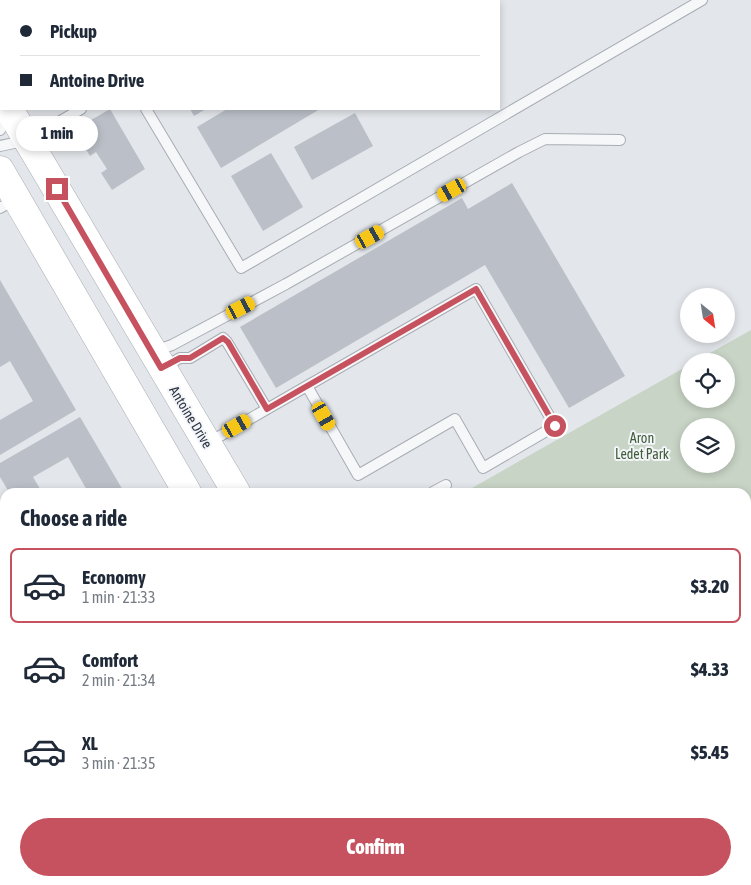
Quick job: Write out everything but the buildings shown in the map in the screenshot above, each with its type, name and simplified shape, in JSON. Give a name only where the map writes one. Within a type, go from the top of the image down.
[{"type":"main road","name":"Antoine Drive","points":[[8,110],[28,140],[234,488]]},
{"type":"main road","points":[[0,170],[8,203],[185,488]]},
{"type":"lane","points":[[147,110],[241,268],[702,0]]},
{"type":"lane","points":[[0,146],[28,140],[79,110]]},
{"type":"lane","points":[[157,360],[172,346],[545,139],[620,140]]},
{"type":"lane","points":[[207,444],[267,409],[307,386],[476,289],[555,426],[483,468],[455,419],[358,475],[307,386]]},
{"type":"lane","points":[[157,360],[190,358],[223,338],[228,342],[267,409]]},
{"type":"lane","points":[[440,488],[446,485]]},
{"type":"green space","name":"Aron Ledet Park","points":[[751,330],[751,488],[472,488],[680,370],[680,408],[735,408],[735,353],[710,353],[728,343],[735,343],[735,339]]},
{"type":"route","points":[[57,189],[161,368],[180,358],[190,358],[223,338],[228,342],[267,409],[476,289],[555,426]]}]
